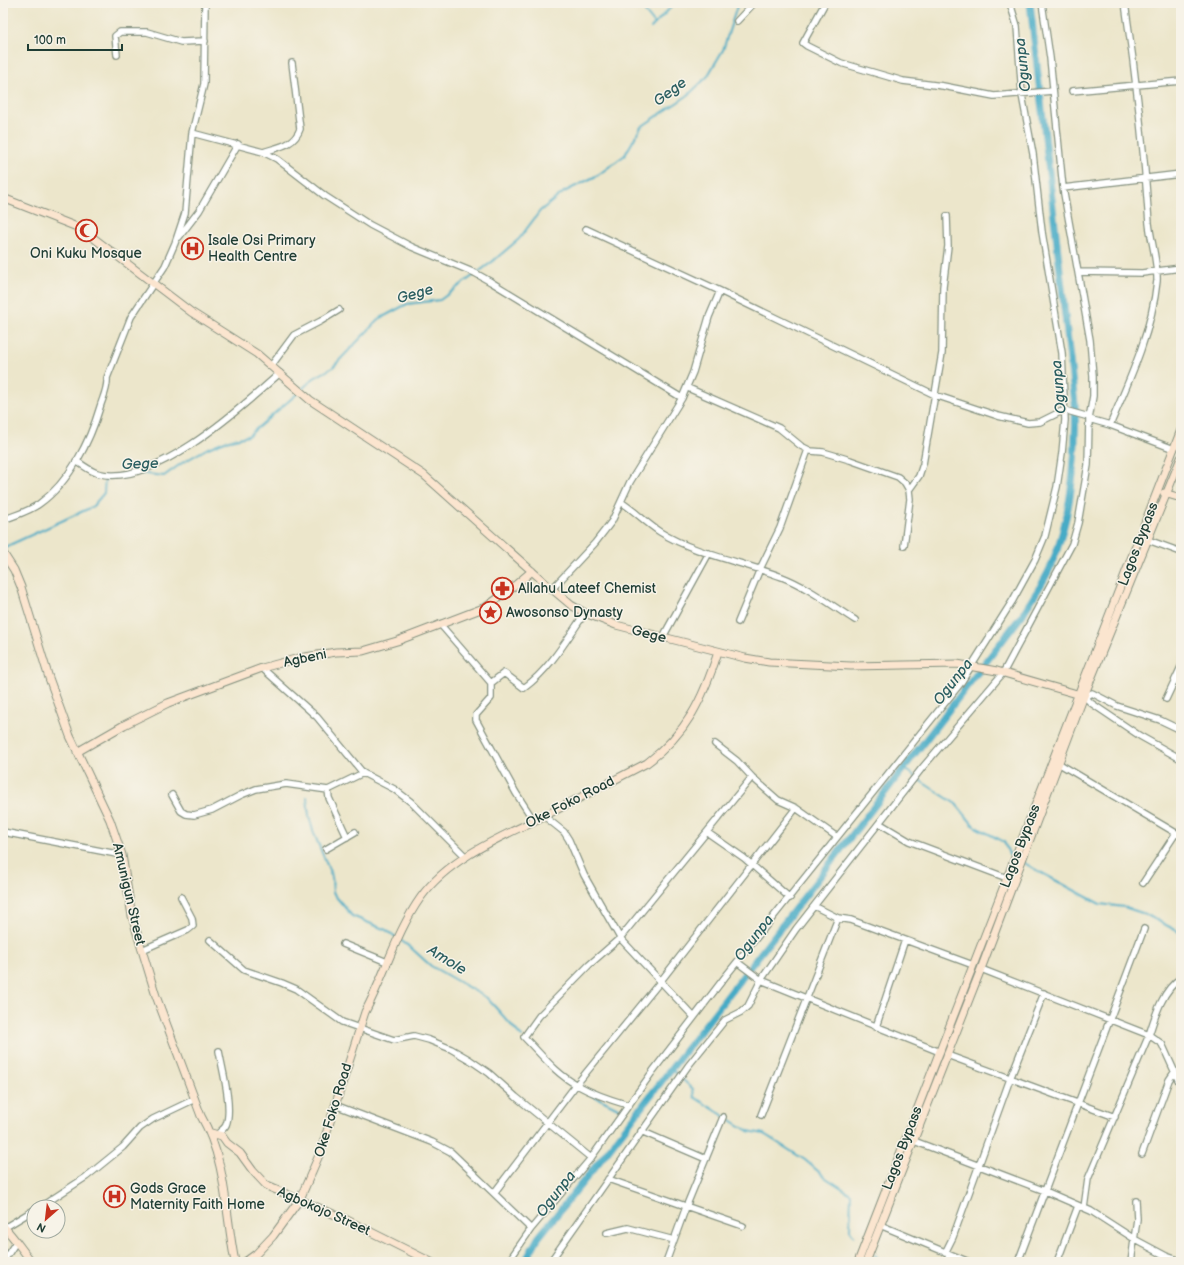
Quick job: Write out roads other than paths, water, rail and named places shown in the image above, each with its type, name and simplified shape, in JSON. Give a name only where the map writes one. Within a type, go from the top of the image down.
[{"type":"street","points":[[176,243],[185,213],[192,133],[204,84],[205,3]]},
{"type":"street","points":[[737,21],[754,3]]},
{"type":"street","points":[[825,3],[803,43],[836,61],[903,81],[943,86],[994,96],[1023,95],[1054,91]]},
{"type":"street","points":[[508,1262],[531,1229],[592,1158],[628,1105],[694,1017],[975,666],[1035,560],[1045,536],[1057,487],[1062,453],[1065,410],[1062,353],[1044,246],[1033,154],[1023,95],[1017,26],[1010,3]]},
{"type":"street","points":[[550,1262],[688,1066],[725,1020],[741,1012],[748,1006],[760,979],[780,951],[878,823],[1000,672],[1072,544],[1078,523],[1088,465],[1089,418],[1093,396],[1094,376],[1090,340],[1063,188],[1054,91],[1042,3]]},
{"type":"street","points":[[1110,424],[1128,385],[1144,341],[1155,290],[1156,271],[1150,229],[1137,85],[1125,3]]},
{"type":"street","points":[[117,55],[115,36],[120,32],[147,32],[181,42],[205,41]]},
{"type":"street","points":[[263,152],[289,144],[298,135],[300,129],[292,63]]},
{"type":"street","points":[[1072,91],[1181,81]]},
{"type":"street","points":[[192,133],[238,144],[263,152],[277,159],[325,196],[370,225],[412,247],[475,273],[682,398]]},
{"type":"street","points":[[3,520],[26,512],[51,494],[88,443],[107,386],[107,378],[131,317],[154,285],[176,243],[199,211],[238,144]]},
{"type":"street","points":[[1063,188],[1181,174]]},
{"type":"street","name":"Gege","points":[[3,198],[77,227],[97,240],[191,312],[257,354],[310,400],[424,475],[552,589],[571,605],[585,613],[616,625],[745,658],[851,666],[957,664],[975,666],[1000,672],[1083,695]]},
{"type":"street","points":[[909,490],[919,476],[923,464],[942,353],[943,287],[948,246],[947,216]]},
{"type":"street","points":[[586,229],[720,291],[935,395],[998,416],[1028,422],[1040,422],[1065,410],[1110,424],[1174,449]]},
{"type":"street","points":[[1078,272],[1142,273],[1181,268]]},
{"type":"street","points":[[552,589],[595,544],[612,521],[630,482],[688,388],[709,317],[720,291]]},
{"type":"street","points":[[271,366],[294,335],[339,310]]},
{"type":"street","points":[[76,461],[98,473],[107,474],[130,472],[154,466],[171,458],[211,430],[280,374]]},
{"type":"street","points":[[688,388],[779,428],[808,450],[824,452],[898,477],[905,483],[909,490],[909,515],[904,546]]},
{"type":"street","name":"Lagos Bypass","points":[[866,1262],[981,969],[1181,430]]},
{"type":"street","points":[[738,622],[760,569],[780,528],[808,450]]},
{"type":"street","name":"Lagos Bypass","points":[[858,1262],[973,965],[1181,458]]},
{"type":"street","points":[[1159,490],[1181,498]]},
{"type":"street","points":[[621,502],[637,513],[659,532],[682,543],[760,569],[800,585],[855,620]]},
{"type":"street","points":[[1148,540],[1181,552]]},
{"type":"street","points":[[663,637],[710,553]]},
{"type":"street","name":"Amunigun Street","points":[[4,555],[14,570],[21,587],[49,678],[77,752],[110,820],[122,855],[132,916],[156,996],[195,1099],[214,1133],[227,1198],[228,1221],[235,1262]]},
{"type":"street","name":"Agbeni","points":[[77,752],[124,725],[168,703],[262,668],[299,658],[336,652],[363,651],[397,641],[486,607],[532,571]]},
{"type":"street","points":[[491,683],[504,673],[524,688],[545,669],[585,613]]},
{"type":"street","points":[[440,624],[491,683],[491,698],[476,715],[476,720],[516,794],[534,821]]},
{"type":"street","name":"Oke Foko Road","points":[[245,1262],[256,1254],[273,1236],[300,1199],[320,1153],[358,1029],[400,934],[420,899],[430,886],[466,857],[494,840],[647,764],[661,753],[680,732],[692,715],[706,687],[718,652]]},
{"type":"street","points":[[1166,699],[1181,667]]},
{"type":"street","points":[[262,668],[317,717],[363,773],[394,789],[411,802],[466,857]]},
{"type":"street","points":[[1083,695],[1092,694],[1117,706],[1160,720],[1181,730]]},
{"type":"street","points":[[1083,695],[1091,703],[1140,736],[1181,759]]},
{"type":"street","points":[[715,744],[737,761],[752,777],[778,800],[796,808],[838,837]]},
{"type":"street","points":[[1058,763],[1178,834],[1143,883]]},
{"type":"street","points":[[172,795],[181,811],[186,814],[194,815],[212,810],[241,795],[256,790],[286,784],[328,790],[363,773]]},
{"type":"street","points":[[628,1105],[603,1097],[576,1085],[550,1065],[524,1037],[539,1016],[589,965],[620,938],[752,777]]},
{"type":"street","points":[[328,790],[329,798],[347,837]]},
{"type":"street","points":[[494,1193],[576,1085],[660,982],[796,808]]},
{"type":"street","points":[[544,816],[564,832],[569,840],[584,875],[620,938],[694,1017]]},
{"type":"street","points":[[878,823],[909,841],[1008,878]]},
{"type":"street","points":[[3,832],[122,855]]},
{"type":"street","points":[[326,849],[355,832]]},
{"type":"street","points":[[708,832],[744,858],[750,865],[790,898]]},
{"type":"street","points":[[142,950],[188,930],[193,926],[192,918],[181,897]]},
{"type":"street","points":[[814,906],[838,918],[851,920],[973,965]]},
{"type":"street","points":[[761,1115],[838,918]]},
{"type":"street","points":[[1018,1262],[1144,929]]},
{"type":"street","points":[[210,940],[244,970],[282,983],[296,990],[342,1022],[358,1029],[394,1040],[414,1036],[452,1049],[489,1073],[516,1097],[592,1158]]},
{"type":"street","points":[[876,1027],[905,940]]},
{"type":"street","points":[[344,944],[388,962]]},
{"type":"street","points":[[738,963],[760,979],[807,1000],[940,1052]]},
{"type":"street","points":[[981,969],[1149,1035],[1162,1044],[1181,1086]]},
{"type":"street","points":[[1058,1262],[1081,1207],[1088,1179],[1149,1035],[1154,1019],[1168,989],[1174,982],[1181,978]]},
{"type":"street","points":[[947,1262],[947,1254],[978,1166],[1044,993]]},
{"type":"street","points":[[214,1133],[226,1126],[228,1110],[227,1087],[219,1051]]},
{"type":"street","points":[[947,1055],[1115,1117]]},
{"type":"street","points":[[1142,1154],[1169,1080],[1175,1071]]},
{"type":"street","points":[[53,1199],[86,1178],[123,1147],[140,1128],[153,1119],[195,1099]]},
{"type":"street","points":[[335,1105],[432,1142],[451,1152],[531,1229]]},
{"type":"street","points":[[666,1262],[686,1207],[723,1117]]},
{"type":"street","points":[[641,1131],[706,1159]]},
{"type":"street","name":"Agbokojo Street","points":[[214,1133],[222,1136],[227,1143],[240,1152],[253,1171],[268,1186],[345,1219],[431,1262]]},
{"type":"street","points":[[914,1141],[1045,1191],[1081,1207],[1136,1240],[1166,1256],[1181,1261]]},
{"type":"street","points":[[608,1179],[743,1226]]},
{"type":"street","points":[[1131,1262],[1136,1240],[1138,1210],[1136,1201]]},
{"type":"street","points":[[26,1215],[4,1227],[12,1234],[16,1242],[32,1262]]},
{"type":"street","points":[[880,1225],[969,1262]]},
{"type":"street","points":[[607,1233],[628,1228],[674,1240]]},
{"type":"street","points":[[3,1262],[16,1242]]},
{"type":"waterway","points":[[638,3],[654,23]]},
{"type":"waterway","points":[[651,28],[675,3]]},
{"type":"waterway","name":"Gege","points":[[301,390],[314,378],[332,368],[379,319],[407,304],[440,300],[492,262],[519,239],[540,211],[564,192],[598,175],[625,155],[641,127],[687,96],[707,77],[723,50],[738,3]]},
{"type":"waterway","name":"Ogunpa","points":[[525,1262],[538,1238],[603,1157],[1023,614],[1051,566],[1064,527],[1072,486],[1075,445],[1075,404],[1030,3]]},
{"type":"waterway","name":"Gege","points":[[138,473],[164,476],[182,463],[208,448],[225,441],[248,436],[298,393]]},
{"type":"waterway","name":"Gege","points":[[3,548],[92,507],[104,493],[105,478],[112,477]]},
{"type":"waterway","points":[[904,768],[922,782],[956,804],[974,826],[1004,842],[1009,854],[1100,904],[1124,907],[1145,914],[1181,933]]},
{"type":"waterway","name":"Amole","points":[[307,797],[309,816],[313,831],[332,877],[333,893],[352,916],[386,930],[410,947],[431,966],[487,998],[522,1037]]},
{"type":"waterway","points":[[670,1068],[693,1089],[694,1097],[748,1131],[764,1134],[805,1160],[826,1178],[851,1194],[850,1230],[854,1236]]},
{"type":"waterway","name":"Amole","points":[[578,1088],[624,1111]]},
{"type":"waterway","points":[[875,1255],[881,1262]]},
{"type":"place","name":"Oni Kuku Mosque","points":[[86,231]]},
{"type":"place","name":"Isale Osi Primary Health Centre","points":[[193,248]]},
{"type":"place","name":"Allahu Lateef Chemist","points":[[503,588]]},
{"type":"place","name":"Awosonso Dynasty","points":[[490,612]]},
{"type":"place","name":"Gods Grace Maternity Faith Home","points":[[114,1196]]}]
